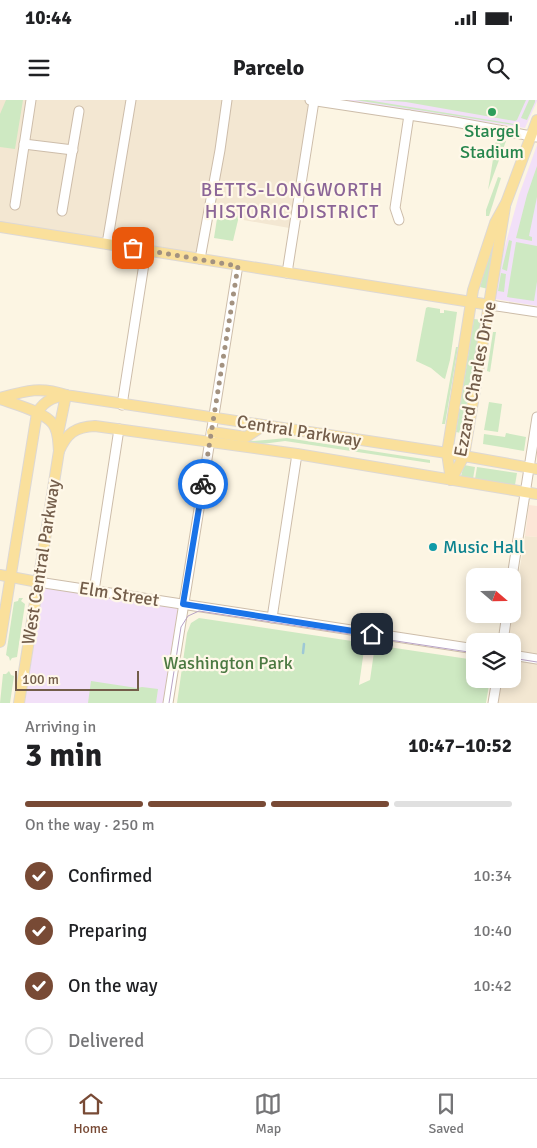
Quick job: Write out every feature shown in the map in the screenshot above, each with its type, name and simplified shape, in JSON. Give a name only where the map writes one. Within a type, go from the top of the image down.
[{"type":"main road","name":"Ezzard Charles Drive","points":[[451,480],[447,453],[470,302],[495,223],[534,136],[537,120]]},
{"type":"main road","name":"Ezzard Charles Drive","points":[[451,480],[464,456],[506,202]]},
{"type":"main road","points":[[0,228],[490,305]]},
{"type":"main road","name":"Central Parkway","points":[[0,399],[24,392],[52,390],[66,395],[122,405],[447,453],[533,468]]},
{"type":"main road","points":[[37,413],[40,406],[47,401],[66,395]]},
{"type":"main road","name":"West Central Parkway","points":[[19,703],[59,451],[58,434],[66,395]]},
{"type":"main road","points":[[0,399],[49,419],[58,434]]},
{"type":"main road","name":"West Central Parkway","points":[[0,642],[5,576],[37,413]]},
{"type":"main road","name":"Central Parkway","points":[[59,451],[65,439],[77,429],[95,426],[297,454],[537,494]]},
{"type":"main road","points":[[212,432],[246,437],[263,426]]},
{"type":"main road","name":"Elm Street","points":[[5,576],[38,582]]},
{"type":"street","points":[[15,205],[31,100]]},
{"type":"street","points":[[107,244],[131,100]]},
{"type":"street","points":[[200,259],[227,100]]},
{"type":"street","points":[[310,100],[327,101],[534,136]]},
{"type":"street","points":[[287,273],[314,101]]},
{"type":"street","points":[[62,211],[79,111]]},
{"type":"street","points":[[399,220],[395,208],[409,115]]},
{"type":"street","points":[[24,144],[73,150]]},
{"type":"street","points":[[122,405],[146,251]]},
{"type":"street","points":[[168,703],[238,266]]},
{"type":"street","points":[[490,305],[537,312]]},
{"type":"street","points":[[513,568],[526,492],[533,468],[537,417]]},
{"type":"street","points":[[94,591],[118,429]]},
{"type":"street","points":[[272,618],[297,454]]},
{"type":"street","name":"Elm Street","points":[[38,582],[466,648]]},
{"type":"street","points":[[521,656],[537,659]]},
{"type":"street","points":[[493,703],[496,688]]},
{"type":"shaded area","points":[[0,100],[310,100],[295,229],[238,219],[239,216],[209,210],[200,259],[0,227]]},
{"type":"shaded area","points":[[340,100],[537,100],[537,101],[525,128]]},
{"type":"shaded area","points":[[537,145],[537,306],[495,299],[504,250],[519,195]]},
{"type":"shaded area","points":[[529,505],[537,506],[537,537],[525,536]]},
{"type":"shaded area","points":[[525,536],[537,537],[537,703],[498,703],[500,688],[521,688],[521,633],[509,633],[511,623],[521,623],[520,568]]},
{"type":"shaded area","points":[[43,587],[178,608],[163,703],[25,703]]},
{"type":"green space","points":[[6,100],[23,100],[15,149],[0,147],[0,114]]},
{"type":"green space","points":[[355,100],[367,100],[514,124],[513,125]]},
{"type":"green space","name":"Stargel Stadium","points":[[380,100],[526,100],[515,121],[406,102]]},
{"type":"green space","points":[[529,100],[535,100],[535,102],[527,120],[521,118]]},
{"type":"green space","points":[[497,139],[506,141],[488,190],[496,141]]},
{"type":"green space","points":[[537,166],[537,197],[529,236],[532,237],[532,241],[516,238]]},
{"type":"green space","points":[[498,177],[501,178],[489,216],[486,216],[486,210]]},
{"type":"green space","points":[[218,212],[239,216],[233,241],[214,238]]},
{"type":"green space","points":[[496,233],[488,289],[480,287]]},
{"type":"green space","points":[[509,240],[512,241],[507,271],[502,269]]},
{"type":"green space","points":[[516,242],[537,246],[537,282],[534,301],[507,297]]},
{"type":"green space","points":[[501,273],[506,274],[504,292],[498,291]]},
{"type":"green space","points":[[426,308],[440,309],[440,313],[444,313],[444,310],[457,312],[450,360],[445,379],[431,368],[416,361]]},
{"type":"green space","points":[[474,319],[483,320],[465,434],[456,432]]},
{"type":"green space","points":[[493,332],[496,332],[490,372],[487,371]]},
{"type":"green space","points":[[456,347],[458,347],[445,424],[442,424]]},
{"type":"green space","points":[[489,402],[502,404],[498,432],[484,430]]},
{"type":"green space","points":[[506,433],[526,437],[524,451],[483,444],[484,434],[505,437]]},
{"type":"green space","points":[[222,437],[254,441],[287,438],[430,460],[430,463],[285,441],[254,445],[222,440]]},
{"type":"green space","points":[[464,465],[475,467],[473,479],[461,476]]},
{"type":"green space","points":[[477,467],[517,473],[515,485],[475,479]]},
{"type":"green space","points":[[19,598],[23,598],[21,601],[25,604],[17,657],[12,658],[10,661],[6,655],[14,602],[18,601]]},
{"type":"green space","name":"Washington Park","points":[[199,618],[365,643],[359,685],[370,680],[375,645],[466,659],[466,688],[488,688],[486,703],[177,703],[187,633],[191,623]]},
{"type":"green space","points":[[9,671],[14,676],[10,703],[0,703],[3,674]]},
{"type":"green space","points":[[91,681],[158,689],[156,703],[88,703]]},
{"type":"waterway","points":[[303,653],[304,644]]},
{"type":"tram line","points":[[169,703],[181,627],[188,616],[199,611],[466,652]]},
{"type":"tram line","points":[[521,659],[537,662]]},
{"type":"way so far","points":[[133,248],[238,266],[203,484]]},
{"type":"place","name":"Stargel Stadium","points":[[492,112]]},
{"type":"place","name":"Music Hall","points":[[433,547]]},
{"type":"district","name":"BETTS-LONGWORTH HISTORIC DISTRICT","points":[[292,200]]},
{"type":"route","points":[[203,484],[183,604],[372,634]]}]
